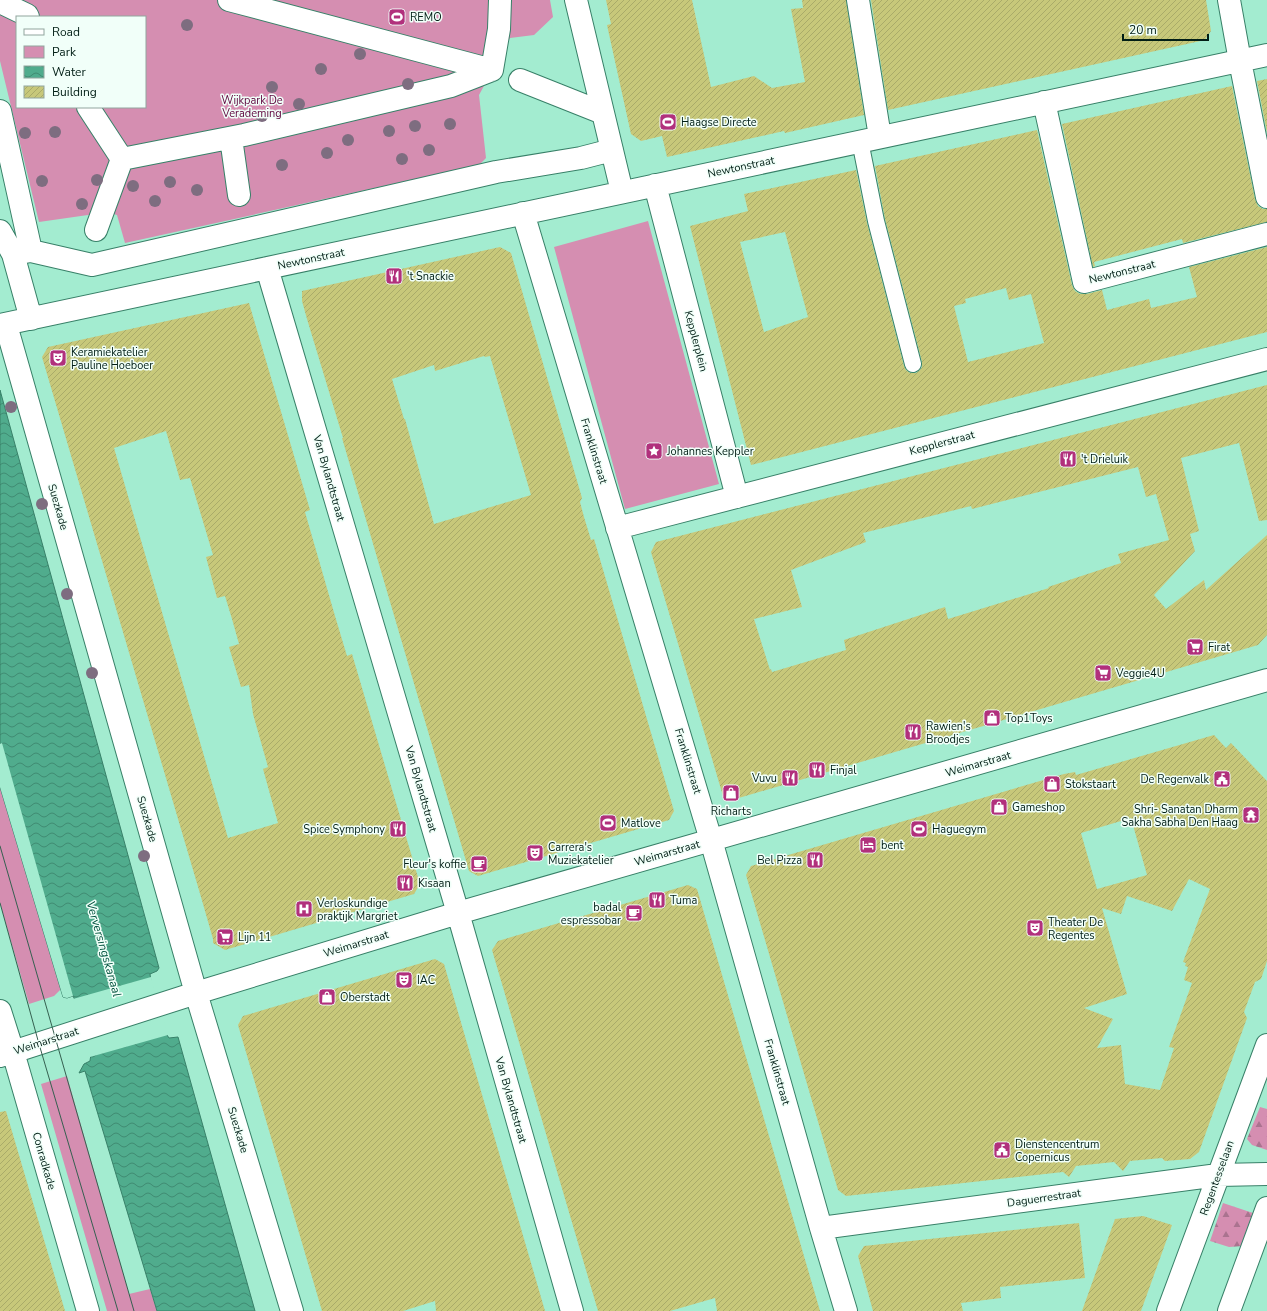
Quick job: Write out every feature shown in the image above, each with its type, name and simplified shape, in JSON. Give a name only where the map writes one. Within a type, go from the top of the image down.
[{"type":"street","points":[[229,0],[492,70]]},
{"type":"street","points":[[492,70],[500,28],[500,0]]},
{"type":"street","points":[[576,0],[622,192]]},
{"type":"street","points":[[858,0],[870,139]]},
{"type":"street","points":[[1229,0],[1267,197]]},
{"type":"street","points":[[0,2],[28,16]]},
{"type":"street","name":"Newtonstraat","points":[[3,325],[1267,55]]},
{"type":"street","points":[[122,159],[231,138],[452,86],[492,70]]},
{"type":"street","points":[[520,80],[603,113]]},
{"type":"street","name":"Newtonstraat","points":[[1044,102],[1084,282],[1267,234]]},
{"type":"street","points":[[89,108],[122,159]]},
{"type":"street","points":[[0,110],[31,319]]},
{"type":"street","points":[[231,138],[239,196]]},
{"type":"street","points":[[0,231],[22,252],[52,256],[92,265],[104,258],[496,172],[581,158],[612,150]]},
{"type":"street","points":[[96,230],[122,159]]},
{"type":"street","name":"Kepplerplein","points":[[655,185],[737,497]]},
{"type":"street","name":"Franklinstraat","points":[[523,213],[711,840],[846,1311]]},
{"type":"street","points":[[52,256],[72,244]]},
{"type":"street","name":"Van Bylandtstraat","points":[[267,268],[458,913],[572,1311]]},
{"type":"street","name":"Suezkade","points":[[3,325],[196,993],[292,1311]]},
{"type":"street","name":"Kepplerstraat","points":[[618,528],[1267,359]]},
{"type":"street","name":"Weimarstraat","points":[[7,1054],[196,993],[458,913],[1267,680]]},
{"type":"street","name":"Conradkade","points":[[0,1011],[7,1054],[88,1311]]},
{"type":"street","name":"Regentesselaan","points":[[1168,1311],[1267,1045]]},
{"type":"street","name":"Daguerrestraat","points":[[821,1228],[1218,1175],[1267,1174]]},
{"type":"street","points":[[1229,1311],[1267,1208]]},
{"type":"lane","points":[[870,139],[876,222],[913,364]]},
{"type":"green space","name":"Wijkpark De Verademing","points":[[0,0],[550,0],[553,17],[534,35],[510,38],[479,95],[486,158],[479,165],[125,243],[117,215],[98,209],[95,214],[39,222],[0,61]]},
{"type":"green space","points":[[648,221],[719,484],[625,509],[554,247]]},
{"type":"green space","points":[[0,787],[61,989],[54,996],[29,1004],[0,903]]},
{"type":"green space","points":[[67,1076],[129,1294],[150,1289],[157,1311],[107,1311],[41,1084]]},
{"type":"green space","points":[[1260,1107],[1267,1109],[1267,1150],[1252,1145],[1247,1139]]},
{"type":"green space","points":[[1223,1203],[1253,1213],[1243,1246],[1229,1247],[1210,1241]]},
{"type":"water","name":"Verversingskanaal","points":[[0,390],[159,968],[157,971],[150,974],[151,982],[165,1032],[169,1038],[178,1037],[255,1311],[157,1311],[85,1071],[79,1073],[84,1064],[90,1061],[91,1054],[76,1002],[73,996],[67,998],[63,997],[0,787]]},
{"type":"pier","points":[[2,743],[73,996],[67,998],[63,997],[0,787],[0,744]]},
{"type":"pier","points":[[151,977],[168,1035],[90,1057],[73,999]]},
{"type":"building","points":[[606,0],[692,0],[711,87],[754,76],[772,88],[805,82],[791,9],[803,8],[802,0],[846,0],[864,115],[667,157],[662,136],[641,141],[631,134],[607,25],[611,24]]},
{"type":"building","points":[[871,0],[1206,0],[1211,31],[1205,40],[888,110]]},
{"type":"building","points":[[1267,79],[1267,133],[1257,81]]},
{"type":"building","points":[[1232,86],[1255,199],[1258,206],[1263,209],[1267,209],[1267,222],[1183,243],[1182,239],[1094,262],[1095,266],[1093,267],[1062,124]]},
{"type":"building","points":[[1037,130],[1072,285],[1075,291],[1080,294],[1087,294],[1102,290],[1107,310],[1149,299],[1151,308],[1197,297],[1189,267],[1267,247],[1267,332],[751,465],[690,226],[748,211],[744,194],[856,170],[867,223],[904,366],[910,373],[916,373],[922,367],[922,362],[885,219],[875,166]],"holes":[[[785,232],[808,317],[764,332],[740,242]],[[1006,288],[1009,300],[1031,294],[1044,343],[968,362],[954,306],[966,303],[965,299]]]},
{"type":"building","points":[[500,247],[511,253],[582,498],[580,502],[584,517],[591,540],[594,539],[674,811],[669,820],[478,876],[469,871],[307,319],[302,301],[302,291]],"holes":[[[484,356],[490,356],[531,495],[434,524],[405,419],[392,379],[434,365],[435,371]]]},
{"type":"building","points":[[249,303],[310,510],[305,512],[335,616],[347,656],[352,654],[420,884],[414,894],[225,950],[213,943],[201,897],[42,357],[48,347]],"holes":[[[166,431],[180,480],[190,478],[213,555],[206,557],[217,598],[225,596],[232,619],[239,644],[229,647],[241,687],[249,685],[253,714],[268,767],[263,769],[278,823],[228,838],[114,448]]]},
{"type":"building","points":[[1267,385],[1267,520],[1259,521],[1239,443],[1181,458],[1199,531],[1190,534],[1195,551],[1154,595],[1166,609],[1204,580],[1206,590],[1267,535],[1267,635],[1258,645],[732,800],[723,796],[651,552],[656,542]],"holes":[[[1138,467],[1146,497],[1156,494],[1169,540],[1118,554],[1121,563],[1048,587],[1049,588],[948,619],[945,607],[844,640],[846,650],[772,672],[771,669],[770,670],[754,619],[802,607],[791,570],[866,542],[863,533],[971,506],[972,509]]]},
{"type":"building","points":[[1214,735],[1226,748],[1231,743],[1267,781],[1267,961],[1261,979],[1255,982],[1244,1012],[1247,1018],[1199,1152],[1190,1159],[1165,1161],[1162,1158],[1130,1161],[1123,1171],[1114,1162],[1076,1166],[1069,1177],[1063,1172],[846,1196],[838,1190],[746,875],[751,866],[1064,774],[1075,772],[1076,775]],"holes":[[[1131,818],[1147,875],[1097,889],[1081,833]],[[1189,879],[1210,889],[1183,962],[1186,963],[1185,966],[1188,967],[1184,980],[1192,983],[1169,1047],[1174,1048],[1160,1090],[1125,1084],[1121,1045],[1097,1048],[1113,1019],[1084,1008],[1127,994],[1102,908],[1121,914],[1127,896],[1172,911]]]},
{"type":"building","points":[[688,885],[697,889],[820,1311],[717,1311],[715,1298],[670,1311],[598,1311],[492,950],[498,941]]},
{"type":"building","points":[[435,959],[444,964],[545,1311],[436,1311],[435,1301],[403,1311],[322,1311],[238,1025],[243,1016]]},
{"type":"building","points":[[6,1111],[65,1311],[0,1311],[0,1112]]},
{"type":"building","points":[[1143,1216],[1172,1225],[1141,1311],[1082,1311],[1115,1219]]},
{"type":"building","points":[[1079,1223],[1085,1278],[1000,1287],[1001,1298],[961,1303],[963,1311],[873,1311],[858,1256],[864,1246]]},
{"type":"tram line","points":[[0,846],[134,1311]]},
{"type":"tram line","points":[[0,903],[39,1044],[118,1311]]},
{"type":"place","name":"REMO","points":[[397,17]]},
{"type":"place","name":"Haagse Directe","points":[[668,122]]},
{"type":"place","name":"'t Snackie","points":[[394,276]]},
{"type":"place","name":"Keramiekatelier Pauline Hoeboer","points":[[58,358]]},
{"type":"place","name":"Johannes Keppler","points":[[654,451]]},
{"type":"place","name":"'t Drieluik","points":[[1068,459]]},
{"type":"place","name":"Firat","points":[[1195,647]]},
{"type":"place","name":"Veggie4U","points":[[1103,673]]},
{"type":"place","name":"Top1Toys","points":[[992,718]]},
{"type":"place","name":"Rawien's Broodjes","points":[[913,732]]},
{"type":"place","name":"Finjal","points":[[817,770]]},
{"type":"place","name":"Vuvu","points":[[790,778]]},
{"type":"place","name":"De Regenvalk","points":[[1222,779]]},
{"type":"place","name":"Stokstaart","points":[[1052,784]]},
{"type":"place","name":"Richarts","points":[[731,793]]},
{"type":"place","name":"Gameshop","points":[[999,807]]},
{"type":"place","name":"Shri- Sanatan Dharm Sakha Sabha Den Haag","points":[[1251,815]]},
{"type":"place","name":"Matlove","points":[[608,823]]},
{"type":"place","name":"Spice Symphony","points":[[398,829]]},
{"type":"place","name":"Haguegym","points":[[919,829]]},
{"type":"place","name":"bent","points":[[868,845]]},
{"type":"place","name":"Carrera's Muziekatelier","points":[[535,853]]},
{"type":"place","name":"Bel Pizza","points":[[815,860]]},
{"type":"place","name":"Fleur's koffie","points":[[479,864]]},
{"type":"place","name":"Kisaan","points":[[405,883]]},
{"type":"place","name":"Tuma","points":[[657,900]]},
{"type":"place","name":"Verloskundige praktijk Margriet","points":[[304,909]]},
{"type":"place","name":"badal espressobar","points":[[634,913]]},
{"type":"place","name":"Theater De Regentes","points":[[1035,928]]},
{"type":"place","name":"Lijn 11","points":[[225,937]]},
{"type":"place","name":"IAC","points":[[404,980]]},
{"type":"place","name":"Oberstadt","points":[[327,997]]},
{"type":"place","name":"Dienstencentrum Copernicus","points":[[1002,1150]]}]
